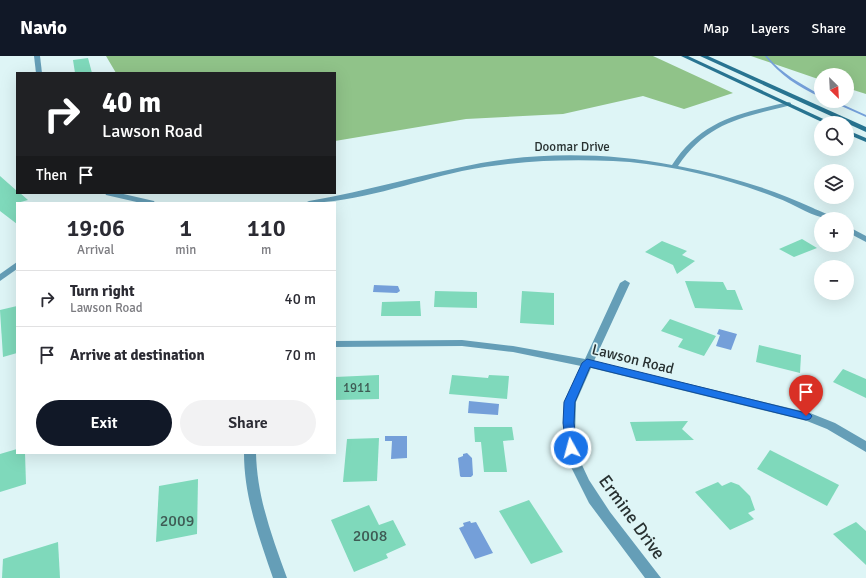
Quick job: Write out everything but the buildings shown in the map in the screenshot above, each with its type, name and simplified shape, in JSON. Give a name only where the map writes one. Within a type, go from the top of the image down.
[{"type":"main road","points":[[684,56],[814,116]]},
{"type":"main road","points":[[703,56],[866,130]]},
{"type":"main road","points":[[788,104],[826,112]]},
{"type":"main road","points":[[854,135],[866,140]]},
{"type":"street","points":[[36,56],[39,72]]},
{"type":"street","points":[[674,167],[689,146],[712,130],[741,117],[788,104]]},
{"type":"street","name":"Doomar Drive","points":[[314,202],[483,166],[548,158],[590,158],[674,167],[747,185],[814,212]]},
{"type":"street","points":[[113,194],[146,202]]},
{"type":"street","points":[[122,202],[128,198]]},
{"type":"street","points":[[854,233],[866,239]]},
{"type":"street","points":[[0,278],[16,267]]},
{"type":"street","name":"Ermine Drive","points":[[625,283],[570,402],[568,423],[573,454],[579,473],[591,495],[654,578]]},
{"type":"street","name":"Lawson Road","points":[[336,344],[462,343],[513,349],[587,363],[810,417],[831,426],[866,447]]},
{"type":"street","points":[[250,454],[249,472],[254,500],[280,578]]},
{"type":"green space","points":[[106,56],[653,56],[733,93],[684,109],[643,96],[563,114],[466,119],[336,141],[336,72],[115,72]]},
{"type":"green space","points":[[751,56],[866,56],[866,94],[854,90],[854,68],[814,68],[814,78]]},
{"type":"water","points":[[374,285],[398,286],[400,291],[397,293],[373,292]]},
{"type":"water","points":[[719,329],[737,334],[731,350],[716,346],[720,335],[717,334]]},
{"type":"water","points":[[469,401],[499,404],[498,415],[468,413]]},
{"type":"water","points":[[385,436],[407,436],[407,458],[391,459],[392,441],[385,441]]},
{"type":"water","points":[[467,453],[472,458],[473,475],[471,477],[461,477],[458,458]]},
{"type":"water","points":[[470,521],[471,523],[476,522],[493,553],[475,559],[459,528],[464,526],[463,523]]},
{"type":"waterway","points":[[766,56],[784,75],[814,92]]},
{"type":"waterway","points":[[848,108],[866,116]]},
{"type":"route","points":[[571,448],[568,423],[570,402],[587,363],[806,416]]}]
